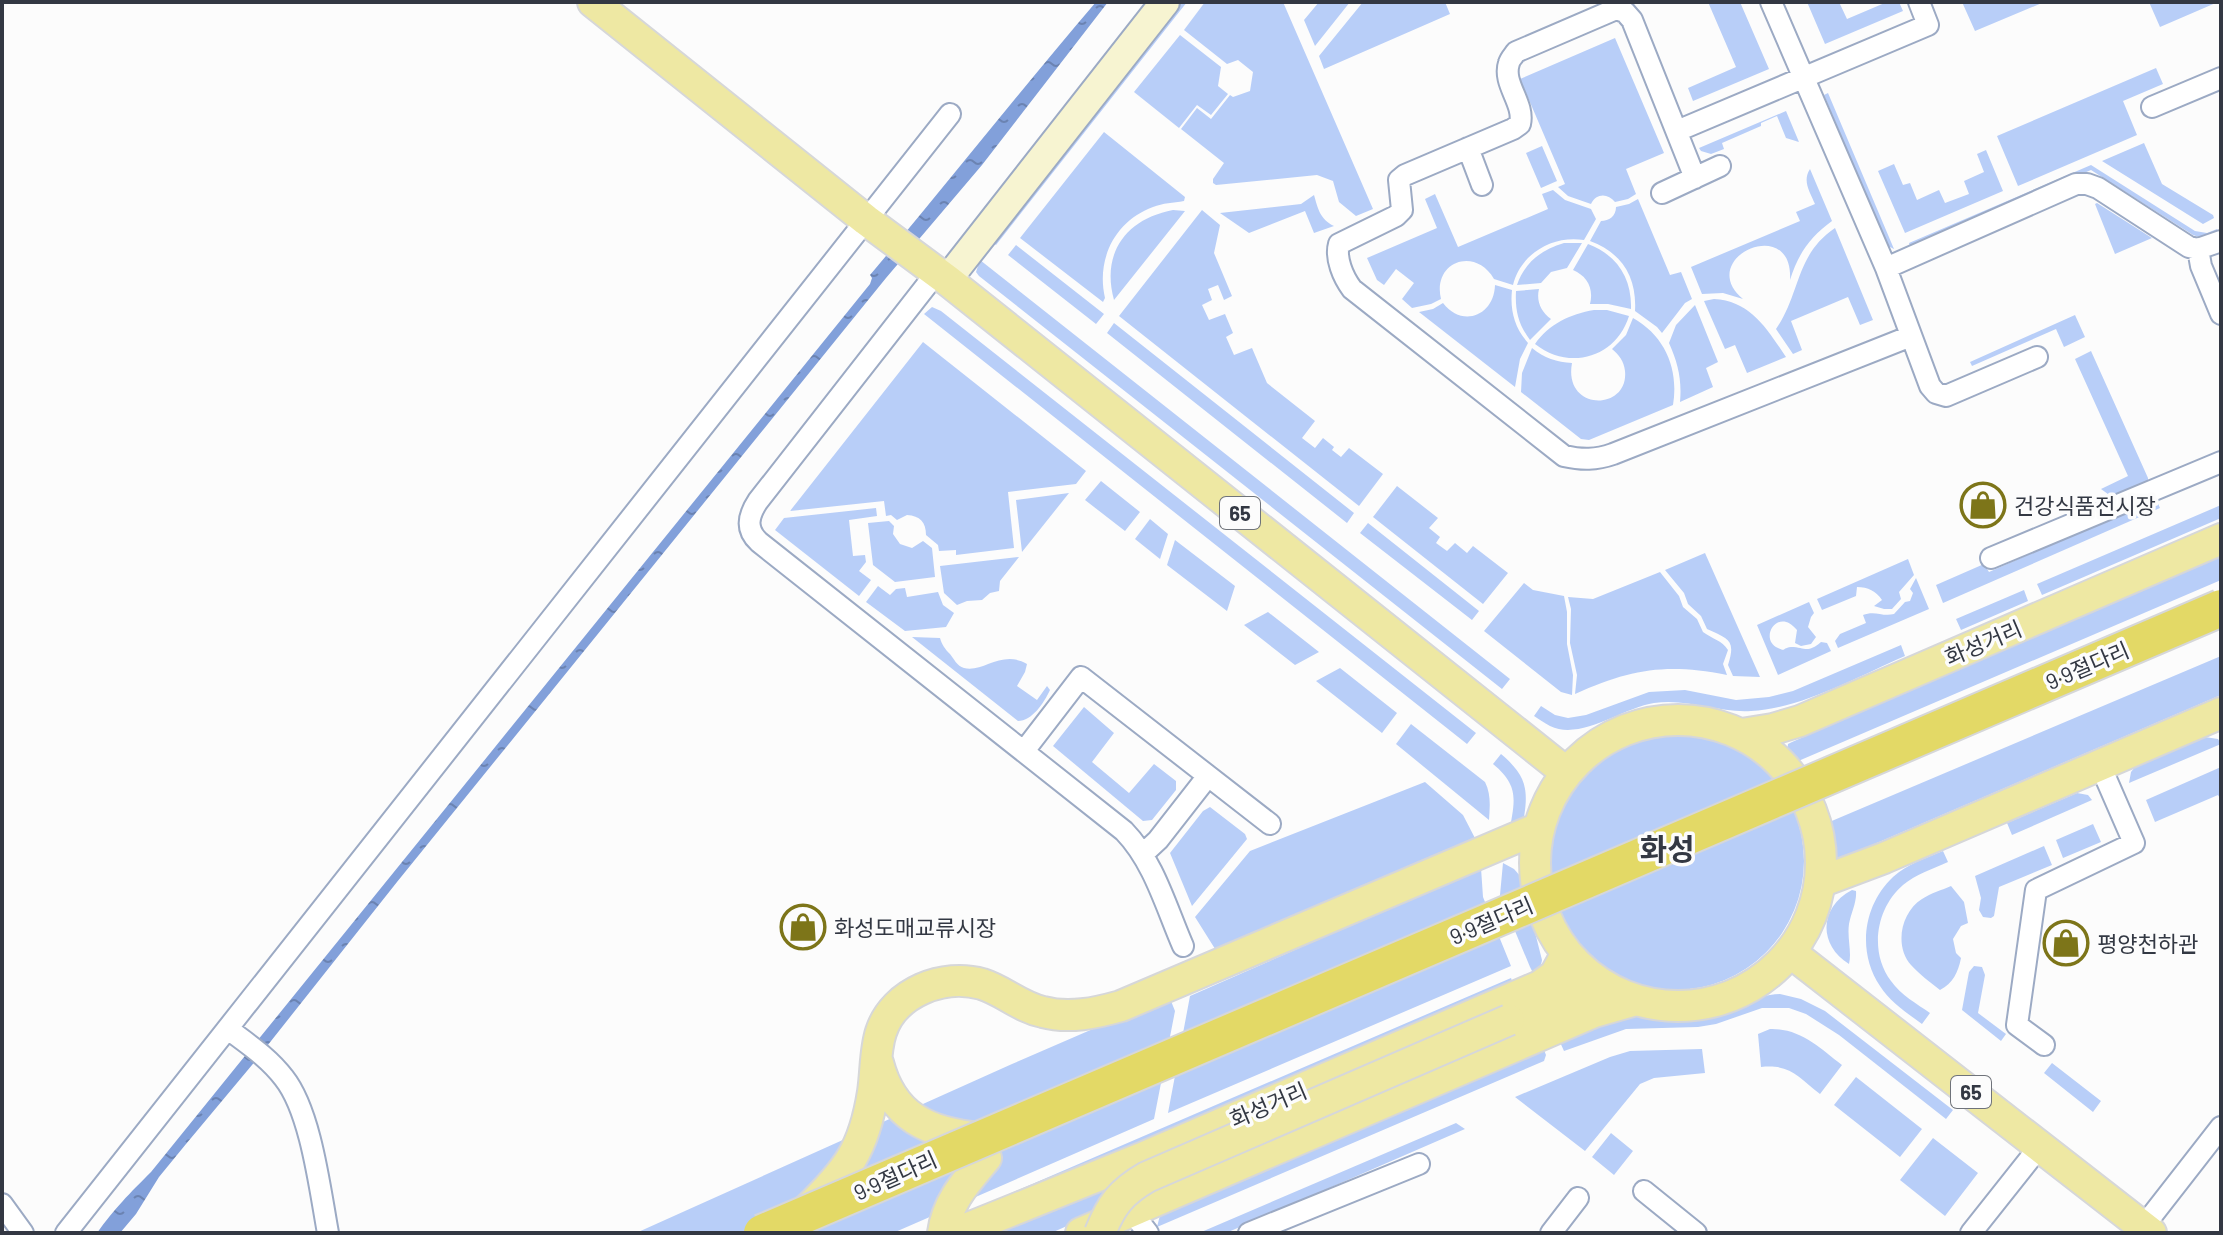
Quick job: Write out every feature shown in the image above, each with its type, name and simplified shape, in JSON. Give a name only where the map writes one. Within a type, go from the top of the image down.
[{"type":"highway","name":"9·9절다리","points":[[762,1233],[809,1224],[2221,608]]},
{"type":"highway","name":"9·9절다리","points":[[983,1148],[1360,1001],[2221,630]]},
{"type":"main road","name":"65","points":[[593,2],[1567,773]]},
{"type":"main road","name":"화성거리","points":[[1742,734],[1800,721],[2221,539]]},
{"type":"main road","points":[[1820,882],[1884,858],[2221,713]]},
{"type":"main road","points":[[1655,721],[1703,721],[1742,734],[1786,768],[1811,810],[1821,857],[1820,882],[1806,929],[1777,968],[1757,983],[1714,1004],[1669,1007],[1616,994],[1583,972],[1566,955],[1545,918],[1538,896],[1534,849],[1547,805],[1567,773],[1608,737],[1655,721]]},
{"type":"main road","points":[[809,1224],[861,1142],[868,1118],[881,1032],[887,1018],[909,995],[944,983],[970,982],[996,990],[1022,1006],[1044,1013],[1099,1012],[1121,1006],[1539,828]]},
{"type":"main road","name":"65","points":[[1790,952],[2147,1230]]},
{"type":"main road","name":"화성거리","points":[[956,1233],[1142,1158],[1540,986],[1555,975],[1566,955]]},
{"type":"main road","points":[[1100,1233],[1114,1202],[1129,1187],[1147,1177],[1597,982]]},
{"type":"main road","name":"화성거리","points":[[1081,1233],[1140,1222],[1594,1012],[1636,1000]]},
{"type":"main road","points":[[877,1059],[889,1091],[907,1114],[934,1130],[983,1148],[950,1205],[943,1233]]},
{"type":"street","points":[[1165,2],[758,501],[748,520],[752,535],[759,542],[1124,831],[1143,854],[1183,946]]},
{"type":"street","points":[[1771,2],[1886,268],[1930,386],[1936,393],[1946,396],[2037,357]]},
{"type":"street","points":[[1677,131],[1928,25],[1919,2]]},
{"type":"street","points":[[1695,178],[1632,20],[1625,12],[1616,9],[1516,52],[1508,64],[1508,76],[1522,114],[1520,124],[1405,175],[1399,180],[1402,210],[1396,216],[1339,244],[1337,250],[1342,271],[1352,289],[1564,456],[1578,459],[1599,459],[1613,454],[1911,336]]},
{"type":"street","points":[[2152,107],[2221,78]]},
{"type":"street","points":[[66,1233],[950,114]]},
{"type":"street","points":[[1468,148],[1482,185]]},
{"type":"street","points":[[1662,193],[1720,166]]},
{"type":"street","points":[[1886,268],[2076,184],[2098,188],[2189,247],[2198,249],[2221,241]]},
{"type":"street","points":[[2198,249],[2201,266],[2221,314]]},
{"type":"street","points":[[1991,558],[2221,462]]},
{"type":"street","points":[[1024,751],[1081,677],[1270,824]]},
{"type":"street","points":[[2044,1045],[2017,1025],[2036,890],[2134,843],[2100,765]]},
{"type":"street","points":[[1143,854],[1158,840],[1208,776]]},
{"type":"street","points":[[228,1029],[286,1079],[309,1133],[328,1233]]},
{"type":"street","points":[[2147,1230],[2221,1127]]},
{"type":"street","points":[[1971,1233],[2040,1146]]},
{"type":"street","points":[[1249,1233],[1419,1164]]},
{"type":"street","points":[[1644,1191],[1686,1230]]},
{"type":"street","points":[[1551,1233],[1578,1198]]},
{"type":"street","points":[[2,1204],[23,1233]]},
{"type":"shaded area","points":[[1181,2],[1187,2],[996,245],[992,242]]},
{"type":"shaded area","points":[[1205,2],[1283,2],[1373,209],[1356,216],[1339,202],[1333,181],[1317,175],[1213,183],[1224,163],[1181,129],[1197,108],[1211,119],[1230,95],[1233,97],[1250,91],[1253,72],[1238,60],[1227,64],[1184,30]]},
{"type":"shaded area","points":[[1319,2],[1350,2],[1315,46],[1304,20]]},
{"type":"shaded area","points":[[1363,2],[1445,2],[1450,14],[1324,69],[1319,56]]},
{"type":"shaded area","points":[[1708,2],[1740,2],[1769,69],[1693,101],[1688,88],[1736,67]]},
{"type":"shaded area","points":[[1807,2],[1839,2],[1847,19],[1887,2],[1899,2],[1903,11],[1825,44]]},
{"type":"shaded area","points":[[1962,2],[2041,2],[2042,3],[1975,31]]},
{"type":"shaded area","points":[[2149,2],[2218,2],[2160,27]]},
{"type":"shaded area","points":[[1180,35],[1221,67],[1218,86],[1228,94],[1211,115],[1197,105],[1179,128],[1134,92]]},
{"type":"shaded area","points":[[1615,38],[1664,153],[1626,169],[1636,194],[1615,202],[1609,197],[1599,196],[1591,204],[1568,196],[1558,187],[1565,184],[1520,79]]},
{"type":"shaded area","points":[[2156,68],[2163,84],[2123,101],[2137,135],[2018,186],[1997,136]]},
{"type":"shaded area","points":[[1828,93],[1894,249],[1888,246],[1824,95]]},
{"type":"shaded area","points":[[1786,111],[1799,142],[1786,138],[1777,116],[1722,143],[1724,149],[1711,154],[1699,148]]},
{"type":"shaded area","points":[[1104,132],[1185,197],[1184,201],[1140,213],[1119,232],[1111,243],[1103,269],[1103,302],[1020,238]]},
{"type":"shaded area","points":[[2144,143],[2162,184],[2214,218],[2203,224],[2102,161]]},
{"type":"shaded area","points":[[1542,146],[1557,181],[1541,188],[1526,153]]},
{"type":"shaded area","points":[[1986,150],[2003,191],[1905,233],[1878,171],[1894,164],[1903,185],[1910,183],[1917,200],[1939,190],[1945,203],[1969,194],[1964,181],[1984,172],[1977,154]]},
{"type":"shaded area","points":[[2091,165],[2195,231],[2207,233],[2217,229],[2219,233],[2202,238],[2193,235],[2091,170],[1910,247],[1909,243]]},
{"type":"shaded area","points":[[1810,169],[1832,221],[1806,247],[1790,280],[1787,260],[1777,249],[1764,246],[1750,249],[1737,257],[1730,269],[1731,284],[1743,299],[1723,293],[1702,294],[1691,267],[1800,221],[1796,212],[1815,204],[1807,182]]},
{"type":"shaded area","points":[[1553,190],[1565,200],[1591,209],[1596,219],[1584,240],[1561,240],[1531,255],[1513,285],[1494,279],[1476,263],[1457,263],[1443,276],[1441,299],[1412,308],[1402,299],[1414,283],[1396,269],[1384,285],[1377,280],[1367,258],[1437,228],[1425,199],[1435,194],[1458,247],[1548,209],[1542,194]]},
{"type":"shaded area","points":[[1314,195],[1323,217],[1334,226],[1314,233],[1305,211],[1249,233],[1220,213],[1301,204]]},
{"type":"shaded area","points":[[1638,199],[1670,275],[1681,272],[1692,299],[1685,303],[1662,333],[1635,311],[1630,277],[1619,259],[1590,241],[1601,221],[1612,217],[1616,207]]},
{"type":"shaded area","points":[[2097,203],[2152,238],[2115,254]]},
{"type":"shaded area","points":[[1173,210],[1185,211],[1114,300],[1111,267],[1121,241],[1142,221]]},
{"type":"shaded area","points":[[1202,210],[1220,225],[1214,253],[1232,296],[1224,300],[1218,285],[1208,289],[1212,300],[1202,305],[1209,320],[1225,314],[1233,333],[1226,337],[1234,355],[1252,348],[1267,383],[1315,421],[1302,438],[1315,448],[1323,438],[1341,457],[1349,448],[1383,474],[1359,506],[1119,316]]},
{"type":"shaded area","points":[[1835,228],[1873,320],[1860,325],[1848,297],[1791,321],[1802,350],[1793,354],[1776,329],[1812,250]]},
{"type":"shaded area","points":[[1564,243],[1582,243],[1567,268],[1551,272],[1541,283],[1517,285],[1524,270],[1535,258]]},
{"type":"shaded area","points":[[1588,244],[1607,254],[1621,269],[1629,287],[1631,309],[1590,304],[1588,283],[1573,270]]},
{"type":"shaded area","points":[[1016,245],[1104,314],[1096,324],[1008,255]]},
{"type":"shaded area","points":[[980,260],[1510,679],[1502,689],[979,276],[976,272]]},
{"type":"shaded area","points":[[1495,285],[1512,290],[1514,318],[1528,343],[1520,359],[1515,387],[1419,312],[1443,303],[1459,315],[1476,315],[1489,304]]},
{"type":"shaded area","points":[[1539,289],[1540,306],[1551,319],[1530,340],[1518,317],[1516,291]]},
{"type":"shaded area","points":[[1714,299],[1738,305],[1757,318],[1786,357],[1747,373],[1735,345],[1725,349],[1704,301]]},
{"type":"shaded area","points":[[1695,305],[1718,362],[1706,368],[1713,387],[1680,402],[1679,372],[1669,343],[1676,325]]},
{"type":"shaded area","points":[[932,307],[1476,733],[1467,744],[924,314]]},
{"type":"shaded area","points":[[1594,310],[1629,316],[1614,342],[1603,350],[1590,356],[1562,357],[1535,344],[1561,321]]},
{"type":"shaded area","points":[[2075,315],[2085,337],[2064,347],[2056,329],[1972,366],[1970,362]]},
{"type":"shaded area","points":[[1633,318],[1654,334],[1667,355],[1674,379],[1673,405],[1589,440],[1581,439],[1521,392],[1522,373],[1532,348],[1551,359],[1572,363],[1572,379],[1577,391],[1586,398],[1608,399],[1617,394],[1624,384],[1625,371],[1621,358],[1612,349],[1626,335]]},
{"type":"shaded area","points":[[1114,323],[1354,513],[1347,523],[1107,333]]},
{"type":"shaded area","points":[[923,342],[1086,471],[1076,484],[1008,492],[1014,548],[956,555],[956,550],[939,551],[938,545],[926,535],[921,520],[907,515],[897,520],[891,515],[886,516],[884,501],[790,511]]},
{"type":"shaded area","points":[[2091,351],[2148,478],[2148,483],[2112,497],[2101,489],[2128,476],[2075,359]]},
{"type":"shaded area","points":[[1101,481],[1140,512],[1125,531],[1085,500]]},
{"type":"shaded area","points":[[1397,486],[1438,518],[1429,528],[1440,537],[1436,543],[1447,551],[1455,543],[1467,553],[1473,546],[1508,573],[1483,604],[1373,517]]},
{"type":"shaded area","points":[[1069,493],[1022,552],[1016,500]]},
{"type":"shaded area","points":[[2156,499],[2160,508],[1943,603],[1936,585],[1984,564],[1989,572]]},
{"type":"shaded area","points":[[2221,505],[2221,518],[2042,595],[2037,584]]},
{"type":"shaded area","points":[[876,508],[877,516],[849,520],[853,556],[865,555],[866,562],[859,571],[871,580],[859,596],[775,530],[784,518]]},
{"type":"shaded area","points":[[1150,519],[1168,534],[1160,559],[1135,539]]},
{"type":"shaded area","points":[[889,521],[900,544],[912,548],[923,541],[932,548],[935,577],[895,582],[873,565],[868,523]]},
{"type":"shaded area","points":[[1368,523],[1479,611],[1472,620],[1360,533]]},
{"type":"shaded area","points":[[1175,540],[1235,586],[1227,611],[1167,565]]},
{"type":"shaded area","points":[[1705,553],[1760,677],[1733,676],[1728,665],[1729,641],[1707,629],[1701,616],[1688,604],[1684,593],[1665,570]]},
{"type":"shaded area","points":[[2221,556],[2221,580],[1796,762],[1787,751],[1788,744],[1792,742]]},
{"type":"shaded area","points":[[1019,557],[1000,581],[999,591],[990,593],[982,600],[957,605],[944,593],[940,566]]},
{"type":"shaded area","points":[[1908,559],[1914,575],[1899,592],[1901,599],[1892,609],[1874,606],[1882,600],[1880,597],[1871,590],[1857,587],[1856,596],[1822,610],[1817,599]]},
{"type":"shaded area","points":[[1660,572],[1679,596],[1683,607],[1697,619],[1703,632],[1728,650],[1723,664],[1727,675],[1685,669],[1649,671],[1614,679],[1575,694],[1577,675],[1570,643],[1571,609],[1568,597],[1593,599]]},
{"type":"shaded area","points":[[1916,578],[1929,609],[1838,648],[1835,641],[1840,634],[1866,623],[1863,615],[1894,614],[1910,601],[1913,593],[1910,589]]},
{"type":"shaded area","points":[[1524,583],[1533,590],[1564,596],[1567,644],[1573,675],[1572,695],[1561,692],[1484,631]]},
{"type":"shaded area","points":[[878,586],[890,595],[896,589],[905,588],[907,597],[938,592],[943,605],[954,613],[946,627],[905,631],[866,602]]},
{"type":"shaded area","points":[[2024,590],[2028,601],[1961,630],[1956,619]]},
{"type":"shaded area","points":[[1809,602],[1814,613],[1808,627],[1816,637],[1811,644],[1801,646],[1795,643],[1797,630],[1783,621],[1770,632],[1772,644],[1782,650],[1812,648],[1821,642],[1827,643],[1831,651],[1778,675],[1757,625]]},
{"type":"shaded area","points":[[1268,612],[1319,652],[1295,665],[1244,625]]},
{"type":"shaded area","points":[[912,637],[940,638],[959,666],[964,668],[971,669],[1001,660],[1018,660],[1027,664],[1017,686],[1037,700],[1047,686],[1050,690],[1033,715],[1018,721]]},
{"type":"shaded area","points":[[1901,645],[1905,656],[1810,698],[1771,709],[1739,711],[1679,702],[1654,703],[1588,727],[1562,730],[1534,716],[1541,706],[1555,715],[1568,718],[1586,715],[1649,692],[1685,690],[1736,700],[1769,697],[1793,691]]},
{"type":"shaded area","points":[[2221,656],[2221,695],[1842,858],[1832,858],[1827,823]]},
{"type":"shaded area","points":[[1340,668],[1397,713],[1382,733],[1316,681]]},
{"type":"shaded area","points":[[1084,707],[1114,733],[1092,762],[1129,793],[1154,764],[1176,781],[1176,790],[1152,820],[1143,821],[1053,746]]},
{"type":"shaded area","points":[[1411,724],[1485,782],[1490,805],[1489,820],[1396,744]]},
{"type":"shaded area","points":[[1662,732],[1688,732],[1713,737],[1736,747],[1757,761],[1775,779],[1799,823],[1804,861],[1799,899],[1789,922],[1775,943],[1757,961],[1713,985],[1688,990],[1662,990],[1637,985],[1614,975],[1593,961],[1575,943],[1551,899],[1546,874],[1546,848],[1551,823],[1561,800],[1575,779],[1593,761],[1637,737]]},
{"type":"shaded area","points":[[2205,737],[2218,739],[2221,744],[2129,783],[2135,767]]},
{"type":"shaded area","points":[[1501,754],[1516,769],[1526,792],[1523,823],[1509,834],[1514,804],[1512,788],[1493,764]]},
{"type":"shaded area","points":[[2221,767],[2221,800],[2218,795],[2155,822],[2146,800]]},
{"type":"shaded area","points":[[1425,782],[1463,815],[1477,842],[1217,952],[1195,917],[1250,851]]},
{"type":"shaded area","points":[[2077,793],[2088,795],[2092,800],[2012,835],[2007,823]]},
{"type":"shaded area","points":[[1210,807],[1245,834],[1247,839],[1192,906],[1170,853],[1203,811]]},
{"type":"shaded area","points":[[2093,824],[2101,842],[2063,858],[2056,840]]},
{"type":"shaded area","points":[[2044,846],[2052,865],[1999,887],[1994,916],[1983,917],[1979,910],[1981,898],[1975,876]]},
{"type":"shaded area","points":[[1943,851],[1948,862],[1913,878],[1894,895],[1879,931],[1880,957],[1891,981],[1904,995],[1930,1013],[1922,1024],[1894,1002],[1880,986],[1868,959],[1867,929],[1875,901],[1893,877],[1910,865]]},
{"type":"shaded area","points":[[1503,863],[1521,877],[1542,960],[1534,971],[1500,895]]},
{"type":"shaded area","points":[[1481,868],[1483,897],[1511,966],[1168,1113],[1190,996]]},
{"type":"shaded area","points":[[1951,886],[1964,902],[1968,923],[1961,926],[1953,939],[1956,953],[1961,958],[1956,973],[1952,981],[1940,990],[1911,965],[1901,939],[1905,921],[1915,905]]},
{"type":"shaded area","points":[[1852,890],[1856,891],[1856,895],[1849,924],[1849,964],[1832,947],[1826,926],[1833,906]]},
{"type":"shaded area","points":[[1974,966],[1982,967],[1985,975],[1978,1013],[2006,1034],[2001,1041],[1962,1010],[1969,972]]},
{"type":"shaded area","points":[[1511,978],[1512,981],[1004,1201],[1002,1197]]},
{"type":"shaded area","points":[[1780,994],[1801,999],[1825,1011],[1953,1110],[1946,1119],[1839,1035],[1806,1014],[1789,1008],[1762,1008],[1698,1027],[1626,1029],[1564,1051],[1559,1040],[1615,1019],[1703,1014]]},
{"type":"shaded area","points":[[1169,996],[1175,1011],[1154,1119],[893,1233],[636,1233],[1012,1064]]},
{"type":"shaded area","points":[[1770,1029],[1800,1035],[1842,1065],[1820,1094],[1787,1070],[1761,1067],[1758,1034]]},
{"type":"shaded area","points":[[1539,1049],[1544,1050],[1544,1061],[1157,1227],[1160,1215]]},
{"type":"shaded area","points":[[1702,1049],[1705,1073],[1654,1078],[1640,1084],[1585,1151],[1515,1097],[1630,1051]]},
{"type":"shaded area","points":[[2052,1063],[2101,1101],[2093,1112],[2044,1073]]},
{"type":"shaded area","points":[[1856,1077],[1922,1129],[1900,1157],[1834,1105]]},
{"type":"shaded area","points":[[1456,1123],[1465,1129],[1226,1233],[1199,1233]]},
{"type":"shaded area","points":[[1611,1133],[1633,1151],[1614,1175],[1592,1157]]},
{"type":"shaded area","points":[[1933,1138],[1978,1173],[1945,1216],[1900,1180]]},
{"type":"shaded area","points":[[1162,1161],[1170,1181],[1051,1233],[987,1233]]},
{"type":"water","points":[[1096,2],[1108,2],[982,165],[886,278],[159,1177],[136,1214],[120,1233],[97,1233],[122,1201],[151,1172],[870,284],[870,275]]},
{"type":"place","name":"건강식품전시장","points":[[1983,505]]},
{"type":"place","name":"화성도매교류시장","points":[[803,927]]},
{"type":"place","name":"평양천하관","points":[[2066,943]]},
{"type":"district","name":"화성","points":[[1667,848]]}]
